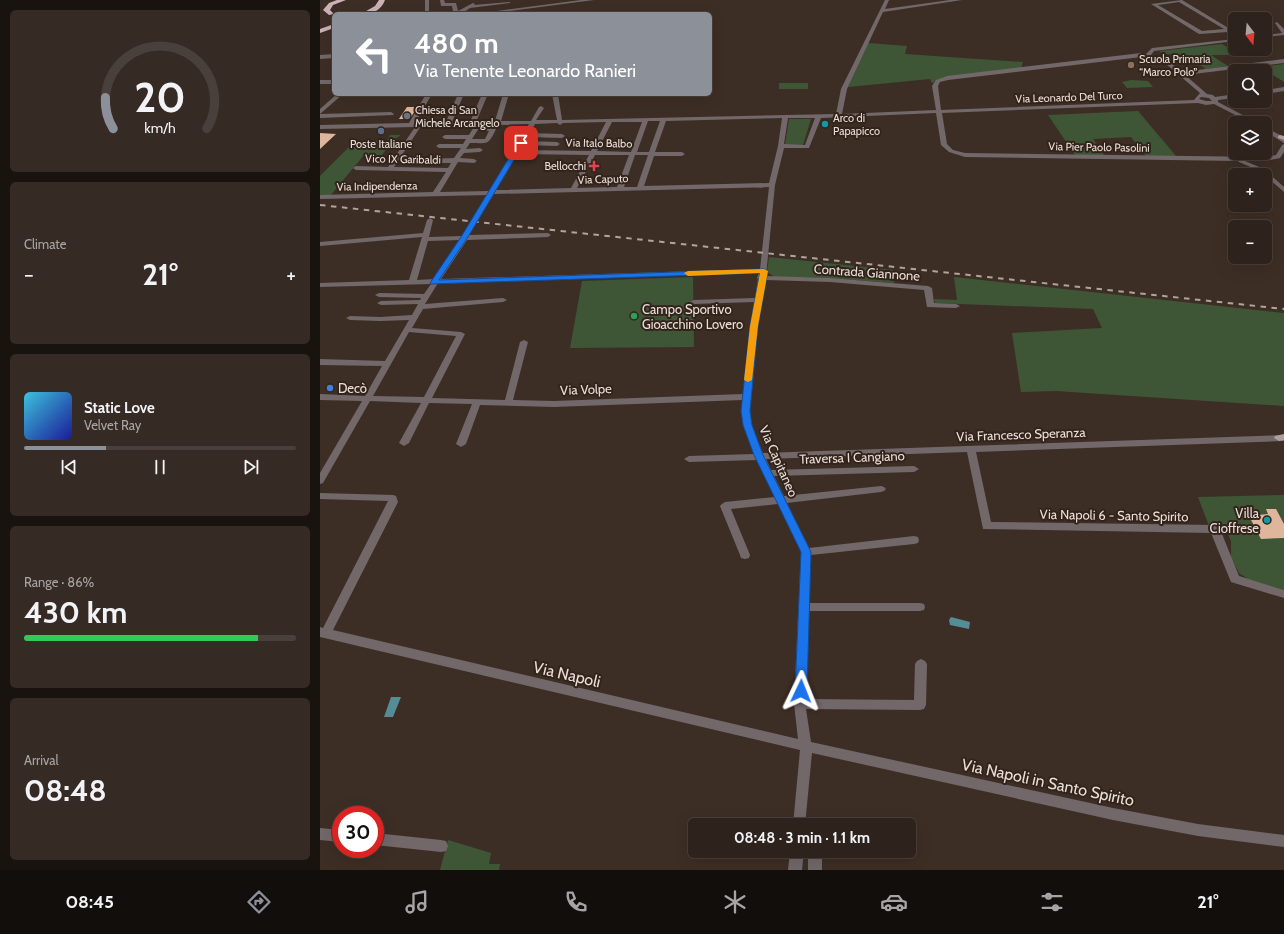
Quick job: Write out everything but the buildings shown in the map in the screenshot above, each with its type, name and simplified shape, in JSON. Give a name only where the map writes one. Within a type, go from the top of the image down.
[{"type":"highway","points":[[320,6],[332,0]]},
{"type":"highway","points":[[320,6],[339,0]]},
{"type":"highway","points":[[332,15],[326,10],[328,7],[343,0]]},
{"type":"highway","points":[[367,12],[380,5],[382,0]]},
{"type":"highway","points":[[320,14],[332,15]]},
{"type":"highway","points":[[320,31],[332,26]]},
{"type":"street","points":[[427,0],[427,12]]},
{"type":"street","points":[[442,0],[443,5],[454,4],[458,12]]},
{"type":"street","points":[[460,12],[479,0]]},
{"type":"street","points":[[493,12],[592,0]]},
{"type":"street","points":[[839,115],[844,89],[887,0]]},
{"type":"street","points":[[882,11],[960,0]]},
{"type":"street","points":[[1180,1],[1229,30],[1201,33],[1153,4],[1180,1]]},
{"type":"street","points":[[470,6],[509,3]]},
{"type":"street","points":[[1272,35],[1284,33],[1277,23]]},
{"type":"street","points":[[1148,55],[1152,50],[1228,41]]},
{"type":"street","points":[[939,112],[935,86],[938,81],[943,79],[1134,55],[1148,55],[1162,59],[1205,95],[1243,116]]},
{"type":"street","points":[[320,57],[332,56]]},
{"type":"street","points":[[1180,74],[1284,61]]},
{"type":"street","points":[[320,82],[332,82]]},
{"type":"street","points":[[1272,91],[1284,89]]},
{"type":"street","points":[[1199,101],[1196,99],[1196,96],[1205,95]]},
{"type":"street","points":[[320,112],[338,96]]},
{"type":"street","points":[[411,125],[428,96]]},
{"type":"street","points":[[439,132],[446,125],[460,96]]},
{"type":"street","points":[[435,194],[465,145],[475,125],[484,96]]},
{"type":"street","points":[[497,124],[505,96]]},
{"type":"street","points":[[555,96],[560,123]]},
{"type":"street","points":[[1215,100],[1228,97]]},
{"type":"street","name":"Via Leonardo Del Turco","points":[[320,127],[569,123],[819,116],[1199,101],[1209,103],[1215,100]]},
{"type":"street","points":[[320,481],[434,283],[465,237],[541,108]]},
{"type":"street","name":"Via Pier Paolo Pasolini","points":[[939,112],[944,145],[951,151],[965,155],[1228,159]]},
{"type":"street","points":[[320,116],[391,114],[384,126]]},
{"type":"street","points":[[781,146],[807,147],[819,116]]},
{"type":"street","name":"Via Capitaneo","points":[[785,117],[781,146],[772,185],[763,275],[758,300],[746,397],[747,425],[759,455],[806,552],[800,704],[803,736],[806,747],[800,818]]},
{"type":"street","points":[[640,188],[663,120]]},
{"type":"street","points":[[620,189],[644,121]]},
{"type":"street","points":[[573,190],[610,122]]},
{"type":"street","points":[[553,152],[569,123]]},
{"type":"street","points":[[439,148],[487,141],[493,129],[484,129],[487,124]]},
{"type":"street","points":[[390,169],[419,125]]},
{"type":"street","points":[[1272,132],[1283,139]]},
{"type":"street","points":[[526,135],[562,136]]},
{"type":"street","points":[[445,137],[480,150]]},
{"type":"street","points":[[521,143],[557,144]]},
{"type":"street","points":[[534,152],[539,143]]},
{"type":"street","name":"Via Pier Paolo Pasolini","points":[[1272,158],[1278,157],[1284,146]]},
{"type":"street","points":[[778,161],[794,147]]},
{"type":"street","name":"Via Italo Balbo","points":[[516,152],[682,154]]},
{"type":"street","points":[[1234,160],[1248,163],[1258,168]]},
{"type":"street","points":[[1260,168],[1258,165],[1263,160]]},
{"type":"street","points":[[430,161],[474,161]]},
{"type":"street","name":"Vico IX Garibaldi","points":[[356,168],[449,170]]},
{"type":"street","points":[[1272,179],[1284,190]]},
{"type":"street","name":"Via Caputo","points":[[435,194],[772,185]]},
{"type":"street","name":"Via Indipendenza","points":[[320,197],[435,194]]},
{"type":"street","points":[[412,283],[424,236],[430,220]]},
{"type":"street","points":[[320,244],[424,236],[465,237],[548,234]]},
{"type":"street","points":[[320,285],[763,275]]},
{"type":"street","name":"Contrada Giannone","points":[[763,275],[928,288],[930,305],[956,306]]},
{"type":"street","points":[[379,295],[423,302]]},
{"type":"street","points":[[381,303],[503,300]]},
{"type":"street","points":[[694,302],[758,300]]},
{"type":"street","points":[[350,318],[380,319],[414,317]]},
{"type":"street","points":[[404,443],[460,337],[460,333],[408,330]]},
{"type":"street","points":[[508,403],[524,342]]},
{"type":"street","points":[[320,362],[388,364]]},
{"type":"street","name":"Via Volpe","points":[[320,397],[554,404],[746,397]]},
{"type":"street","points":[[461,444],[477,402]]},
{"type":"street","name":"Via Francesco Speranza","points":[[689,459],[759,455],[1282,438]]},
{"type":"street","name":"Via Napoli 6 - Santo Spirito","points":[[971,448],[987,526],[1215,529],[1235,579],[1284,594]]},
{"type":"street","name":"Traversa I Cangiano","points":[[768,473],[914,469]]},
{"type":"street","points":[[745,555],[725,506],[881,489]]},
{"type":"street","points":[[320,496],[393,498],[393,502],[323,633]]},
{"type":"street","points":[[806,552],[914,540]]},
{"type":"street","points":[[804,607],[920,607]]},
{"type":"street","name":"Via Napoli","points":[[323,633],[806,747]]},
{"type":"street","points":[[800,704],[920,705],[921,664]]},
{"type":"street","name":"Via Napoli in Santo Spirito","points":[[806,747],[1147,821],[1246,838],[1284,841]]},
{"type":"street","points":[[320,834],[332,835]]},
{"type":"street","points":[[384,841],[441,846]]},
{"type":"street","points":[[795,870],[796,858]]},
{"type":"street","points":[[815,858],[815,870]]},
{"type":"green space","points":[[868,43],[907,46],[905,54],[1023,62],[1021,68],[945,77],[932,83],[930,79],[848,87]]},
{"type":"green space","points":[[1222,44],[1228,48],[1228,55],[1211,55],[1228,66],[1206,69],[1185,55],[1163,54],[1159,51]]},
{"type":"green space","points":[[1284,64],[1284,82],[1272,74],[1272,66]]},
{"type":"green space","points":[[1131,80],[1148,81],[1153,87],[1127,88],[1122,82]]},
{"type":"green space","points":[[779,83],[808,83],[808,89],[779,89]]},
{"type":"green space","points":[[1138,111],[1176,156],[1146,156],[1131,137],[1093,139],[1104,155],[1075,155],[1048,115]]},
{"type":"green space","points":[[789,119],[811,119],[803,145],[785,145]]},
{"type":"green space","points":[[390,135],[401,135],[392,141],[382,155],[364,155],[330,196],[320,196],[320,176],[355,141],[387,141]]},
{"type":"green space","points":[[769,257],[893,270],[894,283],[827,278],[775,277],[767,272]]},
{"type":"green space","name":"Campo Sportivo Gioacchino Lovero","points":[[693,277],[694,347],[570,348],[582,281]]},
{"type":"green space","points":[[954,277],[1284,313],[1284,406],[1056,391],[1021,392],[1012,333],[1102,328],[1093,309],[935,303],[934,299],[957,300]]},
{"type":"green space","points":[[1284,495],[1284,590],[1248,579],[1239,573],[1231,558],[1231,541],[1225,527],[1209,526],[1198,497]]},
{"type":"green space","points":[[448,840],[491,853],[489,864],[500,864],[499,870],[440,870]]},
{"type":"water","points":[[951,617],[970,622],[969,629],[950,625],[949,620]]},
{"type":"water","points":[[391,697],[401,697],[393,717],[384,717]]},
{"type":"railway","points":[[320,205],[1284,309]]},
{"type":"slow traffic","points":[[688,273],[764,271],[761,278],[756,311],[748,380]]},
{"type":"place","name":"Scuola Primaria “Marco Polo”","points":[[1131,65]]},
{"type":"place","name":"Chiesa di San Michele Arcangelo","points":[[407,116]]},
{"type":"place","name":"Arco di Papapicco","points":[[825,124]]},
{"type":"place","name":"Poste Italiane","points":[[381,131]]},
{"type":"place","name":"Bellocchi","points":[[594,166]]},
{"type":"place","name":"Campo Sportivo Gioacchino Lovero","points":[[634,316]]},
{"type":"place","name":"Decò","points":[[330,388]]},
{"type":"place","name":"Villa Cioffrese","points":[[1267,520]]},
{"type":"route","points":[[521,143],[465,237],[434,283],[764,271],[761,278],[756,311],[746,397],[747,425],[759,455],[806,552],[801,691]]}]
